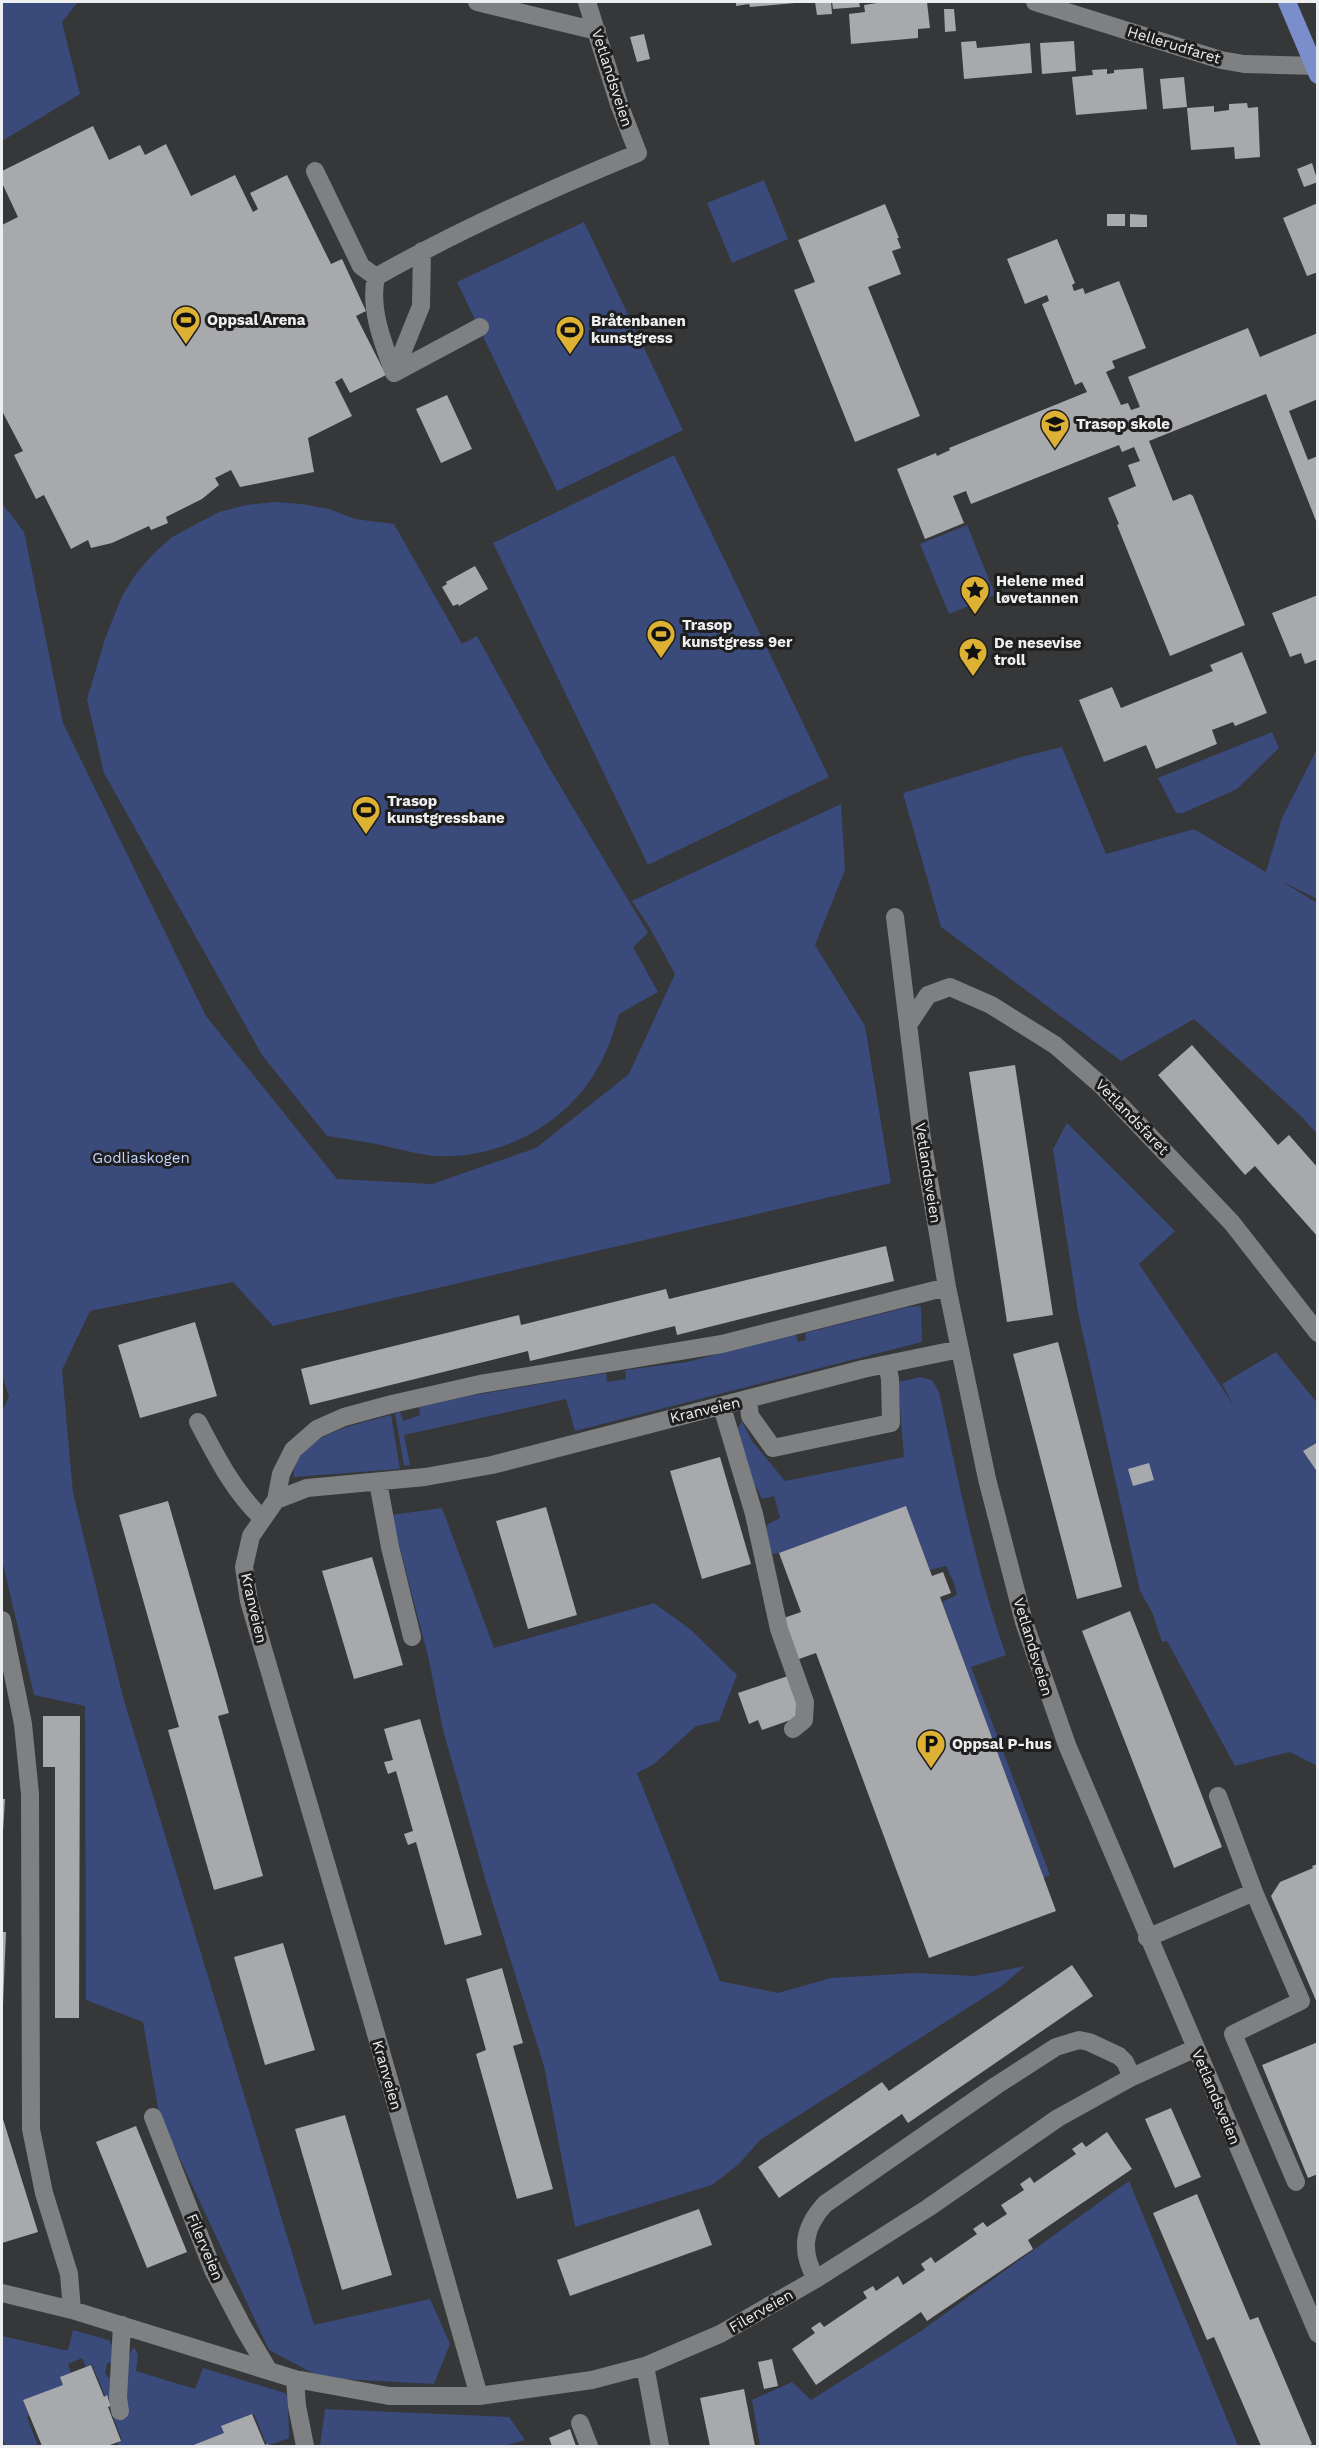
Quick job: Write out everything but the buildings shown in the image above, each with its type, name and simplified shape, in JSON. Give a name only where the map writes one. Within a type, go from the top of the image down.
[{"type":"main road","points":[[1287,2],[1316,69]]},
{"type":"street","points":[[477,2],[597,31]]},
{"type":"street","name":"Vetlandsveien","points":[[422,251],[558,186],[638,153],[619,104],[587,2]]},
{"type":"street","name":"Hellerudfaret","points":[[1035,2],[1221,60],[1244,64],[1316,69]]},
{"type":"street","points":[[315,171],[361,266],[376,277]]},
{"type":"street","points":[[394,373],[374,306],[373,290],[376,277],[422,251]]},
{"type":"street","points":[[394,373],[421,306],[422,251]]},
{"type":"street","points":[[394,373],[480,327]]},
{"type":"street","name":"Vetlandsveien","points":[[895,917],[922,1139],[947,1287],[987,1479],[1024,1622],[1067,1745],[1317,2334]]},
{"type":"street","name":"Vetlandsfaret","points":[[908,1025],[928,995],[950,987],[991,1005],[1055,1045],[1102,1086],[1232,1223],[1317,1333]]},
{"type":"street","points":[[276,1500],[281,1474],[293,1450],[316,1429],[344,1417],[480,1384],[710,1346],[947,1287]]},
{"type":"street","name":"Kranveien","points":[[479,2396],[249,1601],[244,1567],[251,1536],[276,1500],[307,1488],[424,1477],[492,1466],[638,1426],[722,1407],[887,1364],[960,1349]]},
{"type":"street","points":[[748,1400],[750,1416],[773,1448],[891,1423],[890,1379],[887,1364]]},
{"type":"street","points":[[722,1407],[754,1514],[779,1629],[805,1702],[804,1720],[793,1729]]},
{"type":"street","points":[[198,1422],[217,1459],[250,1507],[262,1518]]},
{"type":"street","points":[[378,1482],[390,1547],[412,1637]]},
{"type":"street","points":[[2,1620],[23,1724],[30,1794],[31,2129],[44,2193],[69,2274],[72,2310]]},
{"type":"street","points":[[1218,1796],[1254,1892],[1301,2001],[1233,2034],[1296,2182]]},
{"type":"street","points":[[1147,1938],[1254,1892]]},
{"type":"street","points":[[816,2279],[807,2261],[805,2248],[810,2223],[825,2204],[1056,2047],[1079,2040],[1089,2042],[1119,2056],[1125,2062],[1132,2077]]},
{"type":"street","name":"Filerveien","points":[[2,2293],[72,2310],[295,2379],[389,2396],[479,2396],[592,2380],[645,2366],[720,2334],[816,2279],[928,2208],[1058,2118],[1132,2077],[1196,2048]]},
{"type":"street","name":"Filerveien","points":[[153,2117],[213,2270],[269,2372]]},
{"type":"street","points":[[120,2411],[118,2397],[122,2325]]},
{"type":"street","points":[[645,2366],[660,2446]]},
{"type":"street","points":[[295,2379],[304,2446]]},
{"type":"street","points":[[580,2423],[589,2446]]},
{"type":"green space","points":[[2,2],[78,2],[62,22],[80,94],[2,141]]},
{"type":"green space","points":[[764,180],[788,239],[732,263],[707,203]]},
{"type":"green space","name":"Bråtenbanen kunstgress","points":[[584,222],[683,430],[557,491],[457,282]]},
{"type":"green space","name":"Trasop kunstgress 9er","points":[[674,455],[829,777],[648,865],[493,543]]},
{"type":"green space","points":[[274,502],[302,504],[329,509],[355,519],[394,524],[462,644],[477,636],[550,769],[648,933],[633,947],[658,992],[619,1014],[601,1062],[572,1103],[532,1133],[509,1144],[460,1156],[435,1156],[327,1136],[262,1055],[104,773],[87,699],[105,639],[122,596],[136,574],[172,537],[219,512],[246,505]]},
{"type":"green space","name":"Godliaskogen","points":[[2,503],[24,532],[63,723],[206,1016],[337,1179],[432,1184],[536,1148],[629,1074],[675,974],[650,928],[632,901],[841,804],[845,870],[815,945],[865,1026],[891,1183],[273,1326],[233,1282],[90,1311],[62,1370],[73,1493],[123,1697],[314,2325],[430,2299],[450,2344],[434,2384],[322,2378],[269,2350],[159,2114],[143,2022],[86,2000],[85,1706],[34,1695],[2,1560],[2,1411],[9,1397],[2,1375]]},
{"type":"green space","points":[[967,525],[995,595],[949,614],[920,544]]},
{"type":"green space","points":[[1272,732],[1279,748],[1237,789],[1183,813],[1176,813],[1158,778]]},
{"type":"green space","points":[[1062,747],[1106,854],[1194,829],[1266,872],[1282,818],[1317,749],[1317,899],[1281,881],[1317,903],[1317,1134],[1302,1117],[1194,1019],[1121,1061],[941,927],[903,793]]},
{"type":"green space","points":[[1067,1123],[1175,1231],[1139,1264],[1234,1406],[1222,1384],[1276,1352],[1317,1403],[1317,1442],[1304,1451],[1318,1473],[1317,1766],[1290,1752],[1235,1766],[1167,1641],[1162,1642],[1153,1614],[1140,1591],[1078,1312],[1053,1149]]},
{"type":"green space","points":[[921,1306],[922,1342],[575,1431],[566,1399],[404,1435],[410,1465],[404,1466],[395,1413],[400,1411],[403,1421],[420,1415],[419,1407],[468,1396],[606,1373],[607,1382],[626,1379],[625,1370],[687,1362],[796,1334],[798,1342],[806,1340],[805,1333],[908,1307]]},
{"type":"green space","points":[[921,1377],[932,1380],[939,1392],[977,1557],[1006,1655],[971,1667],[1050,1875],[1043,1878],[942,1602],[957,1595],[954,1583],[946,1566],[930,1570],[906,1507],[772,1554],[764,1531],[768,1524],[780,1518],[774,1496],[762,1499],[742,1459],[736,1432],[742,1421],[752,1441],[785,1481],[904,1457],[898,1382]]},
{"type":"green space","points":[[391,1415],[400,1469],[294,1477],[297,1463],[304,1451],[316,1441],[346,1427]]},
{"type":"green space","points":[[442,1508],[494,1648],[654,1603],[690,1629],[737,1675],[719,1721],[696,1726],[654,1764],[637,1773],[720,1981],[778,1993],[831,1978],[915,1973],[975,1976],[1025,1966],[1002,1986],[760,2140],[739,2164],[712,2185],[575,2227],[544,2066],[487,1885],[443,1730],[428,1656],[391,1515]]},
{"type":"green space","points":[[1129,2181],[1238,2446],[760,2446],[752,2400],[792,2382],[811,2400],[921,2331]]},
{"type":"green space","points":[[73,2330],[109,2340],[115,2351],[115,2362],[107,2363],[105,2373],[108,2377],[114,2377],[114,2385],[107,2401],[92,2364],[86,2367],[82,2358],[68,2364],[71,2373],[62,2376],[65,2385],[27,2417],[38,2446],[3,2446],[5,2445],[2,2437],[2,2336],[68,2350]]},
{"type":"green space","points":[[134,2347],[138,2355],[136,2371],[195,2389],[203,2368],[285,2393],[288,2397],[289,2438],[267,2446],[254,2414],[222,2427],[225,2434],[194,2446],[119,2446],[117,2443],[122,2440],[110,2409],[123,2410],[128,2356]]},
{"type":"green space","points":[[325,2409],[509,2417],[525,2440],[504,2446],[320,2446]]},
{"type":"place","name":"Oppsal Arena","points":[[186,346]]},
{"type":"place","name":"Bråtenbanen kunstgress","points":[[570,356]]},
{"type":"place","name":"Trasop skole","points":[[1055,450]]},
{"type":"place","name":"Helene med løvetannen","points":[[975,616]]},
{"type":"place","name":"Trasop kunstgress 9er","points":[[661,660]]},
{"type":"place","name":"De nesevise troll","points":[[973,678]]},
{"type":"place","name":"Trasop kunstgressbane","points":[[366,836]]},
{"type":"place","name":"Oppsal P-hus","points":[[931,1770]]}]
